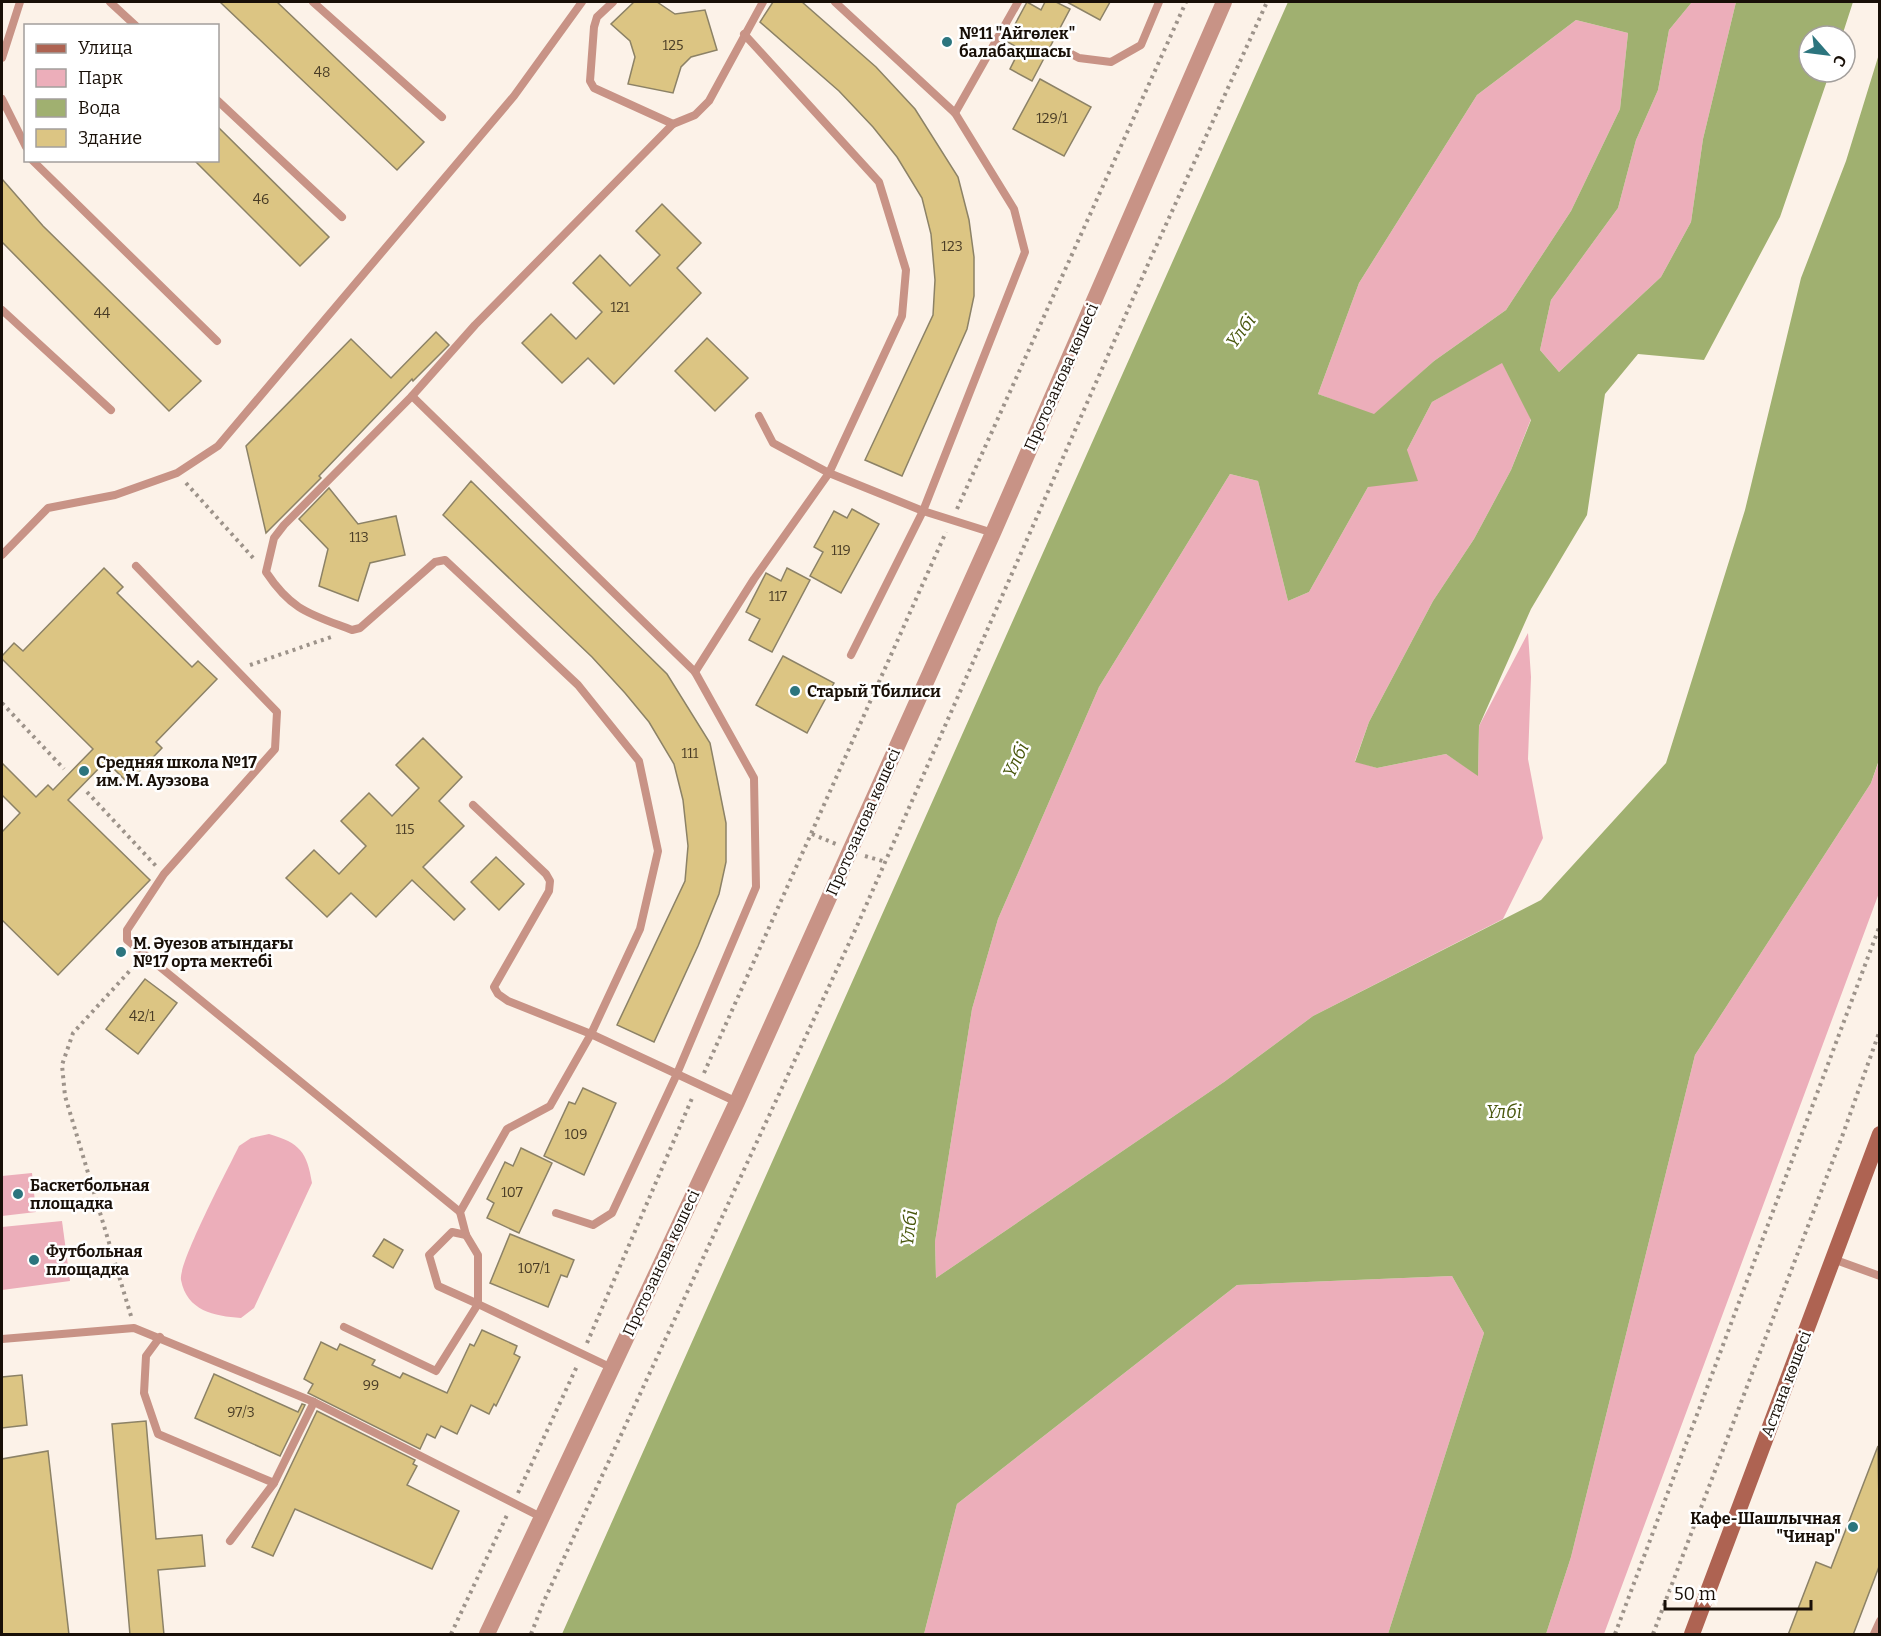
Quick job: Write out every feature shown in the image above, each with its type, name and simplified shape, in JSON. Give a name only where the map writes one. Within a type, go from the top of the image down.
[{"type":"main road","name":"Астана көшесі","points":[[1692,1635],[1878,1140]]},
{"type":"street","name":"Протозанова көшесі","points":[[487,1635],[737,1102],[993,533],[1224,2]]},
{"type":"lane","points":[[2,58],[20,2]]},
{"type":"lane","points":[[110,2],[134,24]]},
{"type":"lane","points":[[313,2],[442,117]]},
{"type":"lane","points":[[2,555],[48,508],[115,495],[177,473],[218,446],[514,96],[582,2]]},
{"type":"lane","points":[[613,2],[597,17],[594,27],[590,81],[594,88],[673,124]]},
{"type":"lane","points":[[460,1212],[507,1129],[550,1106],[591,1034],[640,929],[658,851],[639,761],[578,685],[445,560],[435,562],[360,628],[351,630],[302,611],[280,593],[266,572],[274,538],[284,525],[412,396],[475,325],[673,124],[695,116],[709,101],[763,2]]},
{"type":"lane","points":[[835,2],[955,113],[1014,208],[1025,252],[923,511],[851,655]]},
{"type":"lane","points":[[955,113],[1018,2]]},
{"type":"lane","points":[[1064,50],[1079,58],[1111,62],[1141,45],[1159,2]]},
{"type":"lane","points":[[695,672],[754,579],[829,473],[902,316],[906,270],[879,182],[744,34]]},
{"type":"lane","points":[[2,99],[24,143]]},
{"type":"lane","points":[[219,102],[342,217]]},
{"type":"lane","points":[[34,162],[217,341]]},
{"type":"lane","points":[[2,310],[111,410]]},
{"type":"lane","points":[[412,396],[695,672],[754,778],[756,887],[676,1076],[612,1213],[594,1225],[556,1213]]},
{"type":"lane","points":[[759,416],[774,443],[829,473],[923,511],[953,518],[993,533]]},
{"type":"lane","points":[[136,566],[277,712],[275,749],[164,874],[127,930],[127,940],[460,1212],[466,1235],[478,1255],[478,1304],[436,1371],[344,1327]]},
{"type":"lane","points":[[473,805],[546,874],[550,881],[549,891],[494,987],[498,994],[508,1001],[591,1034],[676,1076],[737,1102]]},
{"type":"lane","points":[[466,1235],[452,1232],[429,1255],[438,1286],[612,1368]]},
{"type":"lane","points":[[1833,1259],[1880,1276]]},
{"type":"lane","points":[[2,1339],[134,1328],[314,1402],[541,1517]]},
{"type":"lane","points":[[160,1337],[146,1356],[144,1393],[158,1434],[274,1484]]},
{"type":"lane","points":[[230,1541],[274,1484],[314,1402]]},
{"type":"lane","points":[[1874,1635],[1880,1621]]},
{"type":"path","points":[[451,1635],[582,1354],[698,1085],[1186,2]]},
{"type":"path","points":[[531,1635],[544,1601],[862,915],[1154,251],[1267,2]]},
{"type":"path","points":[[177,473],[266,572]]},
{"type":"path","points":[[235,671],[351,630]]},
{"type":"path","points":[[2,703],[64,769]]},
{"type":"path","points":[[87,792],[164,874]]},
{"type":"path","points":[[1615,1635],[1880,925]]},
{"type":"path","points":[[134,1328],[65,1096],[62,1065],[73,1033],[145,954]]},
{"type":"path","points":[[1653,1635],[1843,1134],[1880,1030]]},
{"type":"green space","points":[[1692,2],[1736,2],[1703,139],[1691,222],[1661,277],[1559,372],[1540,350],[1551,300],[1618,208],[1636,140],[1658,90],[1669,30]]},
{"type":"green space","points":[[1576,20],[1628,33],[1620,109],[1571,211],[1506,310],[1434,361],[1374,415],[1318,394],[1359,283],[1477,95]]},
{"type":"green space","points":[[1502,362],[1531,419],[1511,470],[1474,539],[1433,601],[1369,722],[1355,761],[1377,768],[1446,754],[1478,775],[1479,726],[1528,633],[1531,677],[1528,759],[1543,838],[1503,919],[1313,1016],[1224,1082],[936,1278],[935,1242],[972,1009],[998,919],[1099,687],[1230,474],[1258,481],[1288,601],[1309,592],[1368,487],[1407,450],[1432,402]]},
{"type":"green space","points":[[1879,761],[1879,893],[1604,1634],[1546,1634],[1571,1557],[1695,1055],[1871,783]]},
{"type":"green space","points":[[269,1134],[288,1141],[300,1150],[308,1164],[312,1183],[254,1308],[241,1318],[221,1316],[203,1310],[189,1299],[181,1280],[182,1270],[195,1236],[239,1146],[251,1138]]},
{"type":"green space","name":"Баскетбольная площадка","points":[[32,1173],[36,1212],[2,1216],[2,1176]]},
{"type":"green space","name":"Футбольная площадка","points":[[62,1221],[70,1281],[2,1290],[2,1227]]},
{"type":"green space","points":[[1452,1276],[1484,1333],[1388,1634],[924,1634],[957,1504],[1237,1285]]},
{"type":"water","name":"Үлбі","points":[[1288,2],[1692,2],[1669,30],[1658,90],[1636,140],[1618,208],[1551,300],[1540,350],[1559,372],[1661,277],[1691,222],[1703,139],[1736,2],[1853,2],[1846,24],[1797,24],[1797,84],[1826,84],[1780,217],[1704,360],[1638,354],[1605,394],[1587,515],[1531,609],[1479,726],[1478,776],[1446,754],[1377,768],[1355,762],[1369,722],[1433,601],[1474,539],[1511,470],[1531,420],[1502,363],[1432,402],[1407,450],[1418,481],[1368,487],[1309,592],[1288,601],[1258,481],[1230,474],[1099,687],[998,919],[972,1009],[935,1242],[936,1278],[1224,1082],[1313,1016],[1541,900],[1666,763],[1745,510],[1801,278],[1846,161],[1879,54],[1879,760],[1871,783],[1695,1055],[1571,1557],[1546,1634],[1388,1634],[1484,1333],[1452,1276],[1237,1285],[957,1504],[924,1634],[562,1634]],"holes":[[[1576,20],[1628,33],[1620,109],[1571,211],[1506,310],[1434,361],[1374,414],[1318,394],[1359,283],[1477,95]]]},
{"type":"building","points":[[220,2],[277,2],[424,142],[397,170]]},
{"type":"building","points":[[634,2],[657,2],[675,14],[705,10],[717,50],[691,57],[681,67],[673,93],[628,84],[635,57],[630,41],[611,24]]},
{"type":"building","points":[[773,2],[802,2],[876,67],[915,109],[958,177],[969,220],[974,257],[974,296],[967,329],[902,476],[865,460],[933,315],[935,280],[931,234],[922,198],[897,157],[873,127],[839,91],[760,22]]},
{"type":"building","points":[[1027,2],[1041,10],[1045,2],[1056,2],[1070,9],[1032,81],[1010,69],[1020,49],[1006,41]]},
{"type":"building","points":[[1067,2],[1110,2],[1100,20]]},
{"type":"building","points":[[1040,79],[1091,107],[1064,156],[1013,129]]},
{"type":"building","points":[[219,128],[329,237],[300,266],[196,162],[219,162]]},
{"type":"building","points":[[2,179],[43,226],[201,381],[169,411],[2,242]]},
{"type":"building","points":[[662,204],[701,243],[677,268],[701,293],[614,384],[588,358],[562,383],[522,343],[551,314],[576,339],[602,312],[573,283],[600,255],[630,286],[660,255],[636,231]]},
{"type":"building","points":[[436,332],[449,345],[413,381],[412,379],[319,476],[321,478],[266,533],[246,446],[351,339],[391,378]]},
{"type":"building","points":[[707,338],[748,378],[715,411],[675,371]]},
{"type":"building","points":[[471,481],[667,674],[710,743],[726,823],[726,862],[719,894],[654,1042],[617,1025],[685,881],[688,846],[683,800],[674,764],[649,722],[592,657],[443,515]]},
{"type":"building","points":[[329,488],[358,524],[396,516],[405,555],[370,563],[358,601],[319,586],[328,549],[299,519]]},
{"type":"building","points":[[852,509],[879,524],[841,593],[810,576],[823,552],[814,547],[834,511],[847,518]]},
{"type":"building","name":"Средняя школа №17 им. М. Ауэзова","points":[[104,568],[123,587],[117,593],[192,667],[198,661],[217,679],[156,742],[162,748],[128,783],[106,761],[68,800],[150,880],[58,975],[2,920],[2,832],[20,813],[2,795],[2,763],[36,797],[48,785],[53,790],[93,749],[2,659],[2,656],[14,643],[23,651]]},
{"type":"building","points":[[787,568],[810,580],[772,652],[749,640],[760,619],[746,612],[766,573],[781,581]]},
{"type":"building","points":[[783,656],[834,683],[807,733],[756,705]]},
{"type":"building","points":[[423,738],[462,777],[439,801],[464,826],[423,867],[465,909],[454,920],[412,880],[376,917],[351,893],[327,917],[286,878],[314,850],[339,874],[366,846],[341,821],[369,793],[392,816],[419,788],[396,765]]},
{"type":"building","points":[[496,857],[524,884],[499,910],[471,882]]},
{"type":"building","points":[[145,979],[177,1003],[138,1054],[106,1029]]},
{"type":"building","points":[[583,1088],[616,1103],[584,1175],[544,1156],[569,1102],[575,1104]]},
{"type":"building","points":[[521,1148],[552,1163],[519,1233],[487,1218],[494,1203],[487,1199],[505,1162],[513,1166]]},
{"type":"building","points":[[510,1234],[574,1260],[567,1277],[561,1275],[548,1307],[490,1283]]},
{"type":"building","points":[[384,1239],[403,1250],[393,1268],[373,1256]]},
{"type":"building","points":[[482,1330],[517,1346],[514,1354],[520,1357],[496,1406],[494,1404],[489,1414],[471,1405],[457,1434],[441,1426],[435,1438],[427,1434],[420,1449],[308,1393],[313,1384],[304,1379],[321,1342],[337,1350],[340,1344],[375,1360],[372,1365],[400,1378],[403,1373],[447,1393],[470,1344],[474,1346]]},
{"type":"building","points":[[214,1374],[298,1412],[302,1404],[305,1405],[280,1456],[195,1418]]},
{"type":"building","points":[[22,1375],[27,1425],[2,1428],[2,1377]]},
{"type":"building","points":[[317,1411],[415,1460],[413,1464],[417,1466],[407,1485],[459,1511],[432,1569],[295,1509],[273,1556],[252,1547]]},
{"type":"building","points":[[146,1421],[156,1539],[202,1535],[205,1566],[158,1570],[164,1635],[130,1635],[112,1424]]},
{"type":"building","points":[[1878,1446],[1880,1564],[1853,1635],[1788,1635],[1816,1562],[1831,1568]]},
{"type":"building","points":[[48,1451],[69,1635],[2,1635],[2,1459]]},
{"type":"place","name":"№11 \"Айгөлек\" балабақшасы","points":[[947,42]]},
{"type":"place","name":"Старый Тбилиси","points":[[795,691]]},
{"type":"place","name":"Средняя школа №17 им. М. Ауэзова","points":[[84,771]]},
{"type":"place","name":"М. Әуезов атындағы №17 орта мектебі","points":[[121,952]]},
{"type":"place","name":"Баскетбольная площадка","points":[[18,1194]]},
{"type":"place","name":"Футбольная площадка","points":[[34,1260]]},
{"type":"place","name":"Кафе-Шашлычная \"Чинар\"","points":[[1853,1527]]}]
